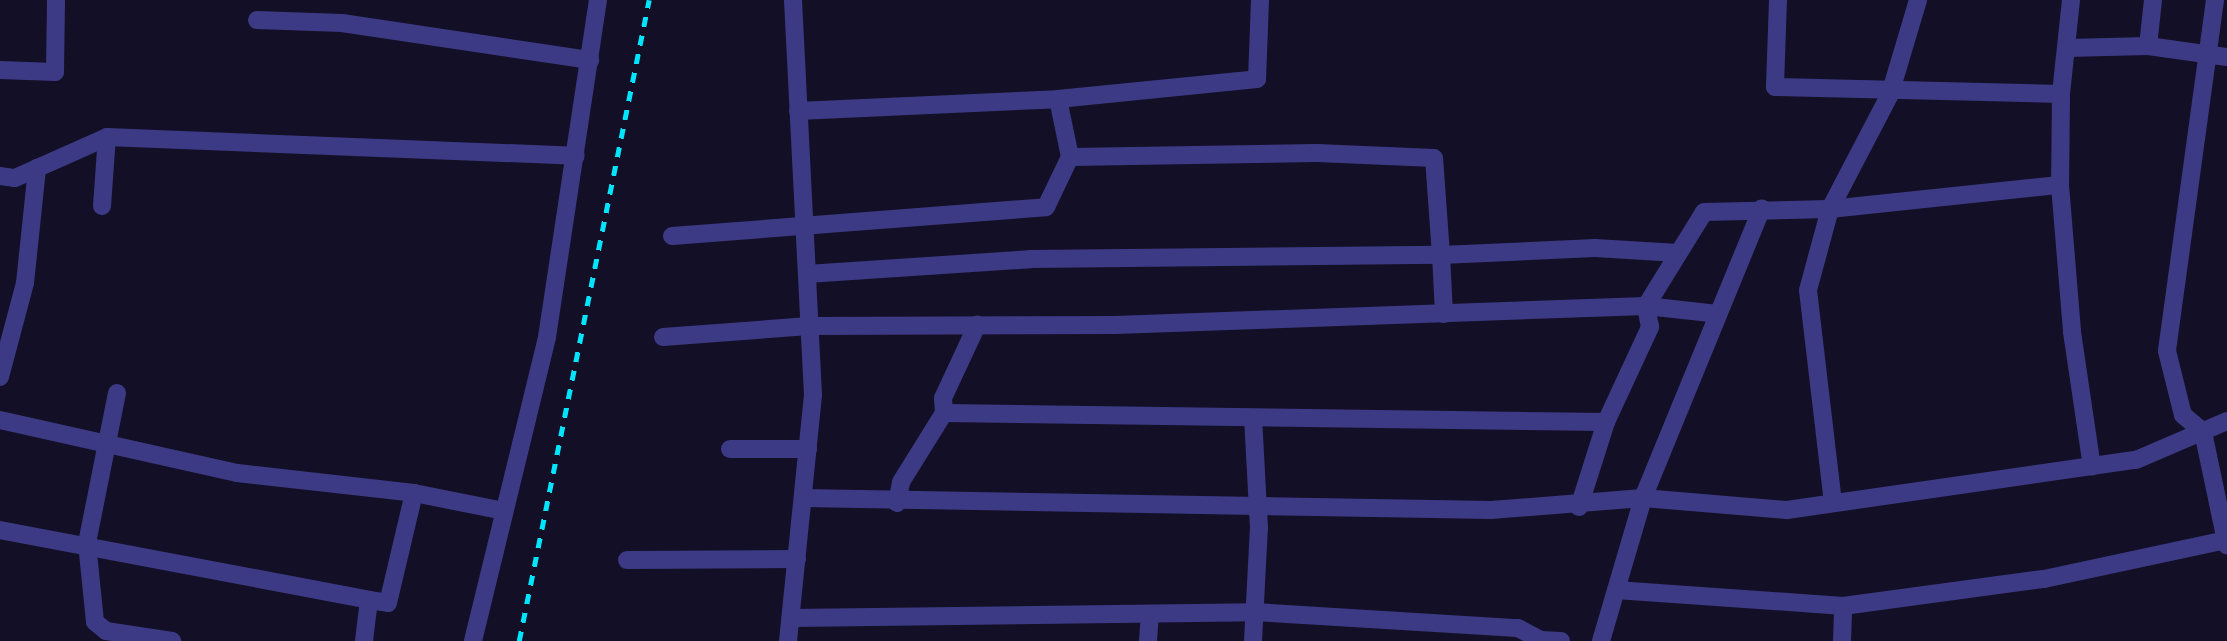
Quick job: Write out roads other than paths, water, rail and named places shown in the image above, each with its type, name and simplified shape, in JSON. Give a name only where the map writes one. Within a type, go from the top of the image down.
[{"type":"street","points":[[0,70],[55,72],[56,0]]},
{"type":"street","points":[[473,641],[547,337],[598,0]]},
{"type":"street","points":[[788,641],[808,449],[809,326],[793,0]]},
{"type":"street","points":[[799,111],[1058,99],[1256,79],[1261,0]]},
{"type":"street","points":[[1778,0],[1775,87],[1890,94],[2061,94]]},
{"type":"street","points":[[1833,503],[1808,290],[1830,209],[1890,94],[1919,0]]},
{"type":"street","points":[[2071,0],[2061,94],[2060,185],[2072,332],[2092,467]]},
{"type":"street","points":[[2148,46],[2153,0]]},
{"type":"street","points":[[1616,590],[1843,606],[2044,579],[2226,543],[2203,432],[2183,415],[2167,351],[2204,54],[2215,0]]},
{"type":"street","points":[[257,20],[342,23],[590,60]]},
{"type":"street","points":[[2067,48],[2148,46],[2227,57]]},
{"type":"street","points":[[672,236],[804,222],[1046,207],[1070,157],[1058,99]]},
{"type":"street","points":[[0,176],[15,178],[107,137],[576,156]]},
{"type":"street","points":[[102,206],[107,137]]},
{"type":"street","points":[[1070,157],[1434,158],[1444,314]]},
{"type":"street","points":[[0,377],[25,283],[37,168]]},
{"type":"street","points":[[1579,507],[1606,422],[1650,327],[1646,306],[1703,212],[1762,208],[1830,209],[2060,185]]},
{"type":"street","points":[[1601,641],[1643,498],[1762,208]]},
{"type":"street","points":[[807,274],[1030,259],[1441,255],[1595,248],[1678,253]]},
{"type":"street","points":[[663,337],[809,326],[977,325],[1444,314],[1646,306],[1718,314]]},
{"type":"street","points":[[897,503],[901,482],[944,414],[943,398],[977,325]]},
{"type":"street","points":[[117,393],[109,448],[87,544],[99,628],[172,641]]},
{"type":"street","points":[[944,414],[1606,422]]},
{"type":"street","points":[[1253,418],[1256,507],[1253,641]]},
{"type":"street","points":[[0,419],[109,448],[237,473],[414,493],[503,511]]},
{"type":"street","points":[[803,498],[897,503],[1579,507],[1643,498],[1787,510],[2136,460],[2227,421]]},
{"type":"street","points":[[730,449],[808,449]]},
{"type":"street","points":[[0,530],[87,544],[388,603],[414,493]]},
{"type":"street","points":[[627,560],[797,559]]},
{"type":"street","points":[[364,641],[369,600]]},
{"type":"street","points":[[1842,641],[1843,606]]},
{"type":"street","points":[[791,618],[1254,612],[1516,634],[1561,641]]},
{"type":"street","points":[[1148,641],[1150,615]]},
{"type":"railway","points":[[519,641],[649,0]]}]
